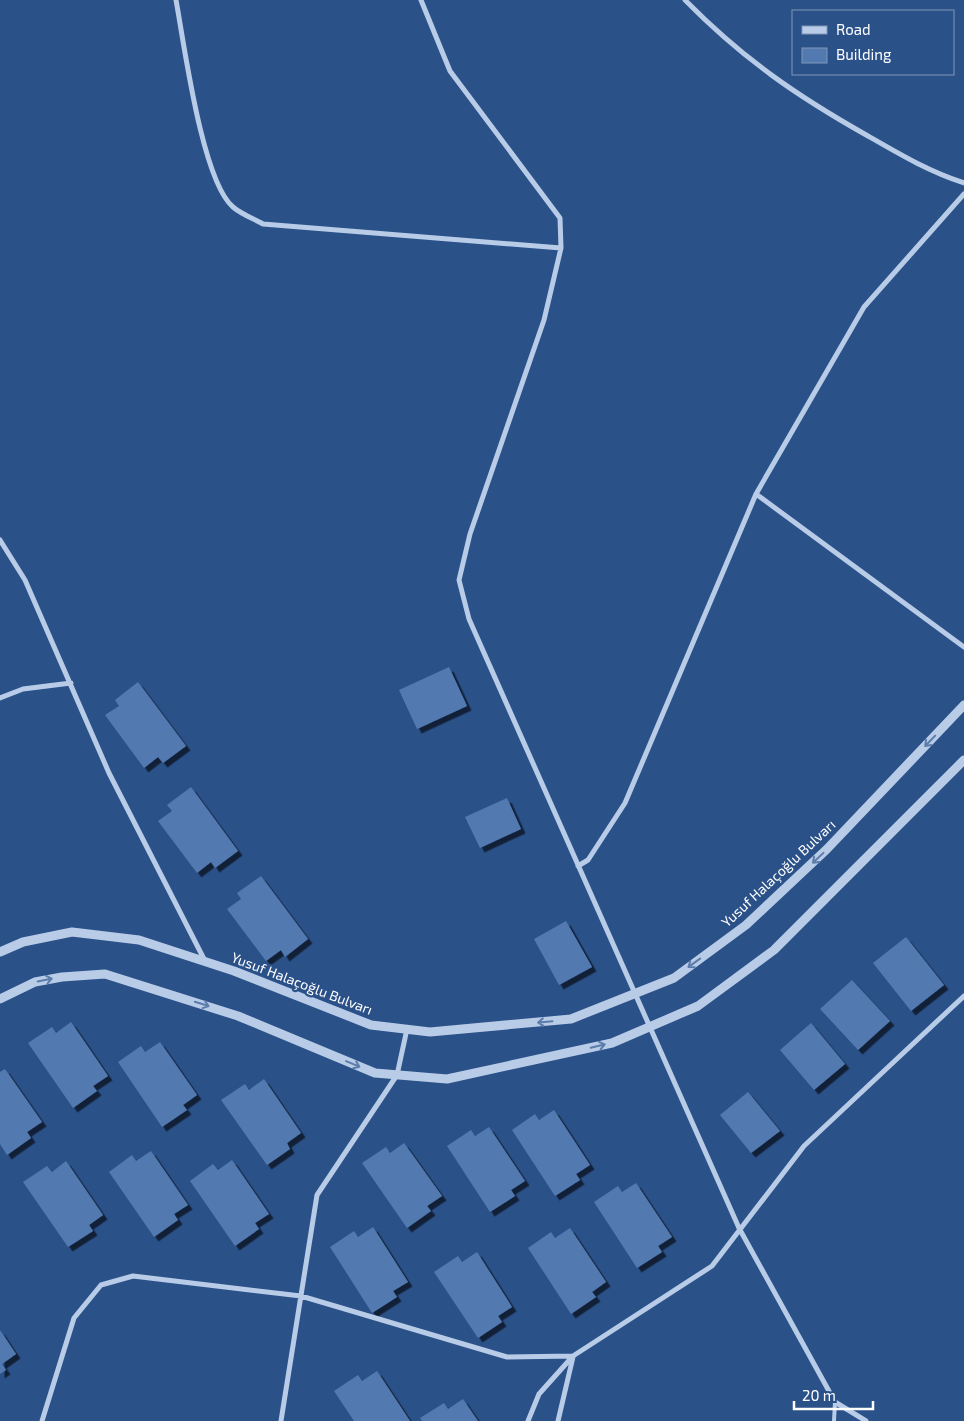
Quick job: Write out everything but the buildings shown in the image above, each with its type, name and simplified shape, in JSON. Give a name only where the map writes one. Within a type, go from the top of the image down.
[{"type":"street","points":[[176,0],[194,96],[213,175],[232,207],[263,224],[561,248]]},
{"type":"street","points":[[420,0],[450,72],[560,218],[561,248],[544,320],[470,534],[459,580],[470,619],[634,994],[739,1228],[835,1402],[866,1421]]},
{"type":"street","points":[[685,0],[752,62],[810,103],[931,172],[964,184]]},
{"type":"street","points":[[578,866],[588,860],[626,804],[756,494],[864,308],[964,194]]},
{"type":"street","points":[[756,494],[964,647]]},
{"type":"street","points":[[0,540],[25,580],[109,772],[206,962]]},
{"type":"street","points":[[0,698],[23,689],[70,683]]},
{"type":"street","name":"Yusuf Halaçoğlu Bulvarı","points":[[0,952],[23,942],[72,932],[139,940],[206,962],[371,1025],[430,1032],[571,1019],[674,978],[746,925],[827,848],[964,705]]},
{"type":"street","points":[[0,999],[35,982],[62,977],[105,974],[238,1016],[375,1073],[447,1079],[612,1043],[698,1006],[774,950],[964,760]]},
{"type":"street","points":[[528,1421],[539,1394],[573,1356],[712,1266],[739,1228],[804,1146],[964,996]]},
{"type":"street","points":[[282,1421],[317,1195],[397,1075],[407,1029]]},
{"type":"street","points":[[42,1421],[74,1318],[101,1285],[133,1276],[301,1296],[507,1356],[573,1356]]},
{"type":"street","points":[[558,1421],[573,1356]]},
{"type":"lane","points":[[834,1421],[835,1402]]}]
